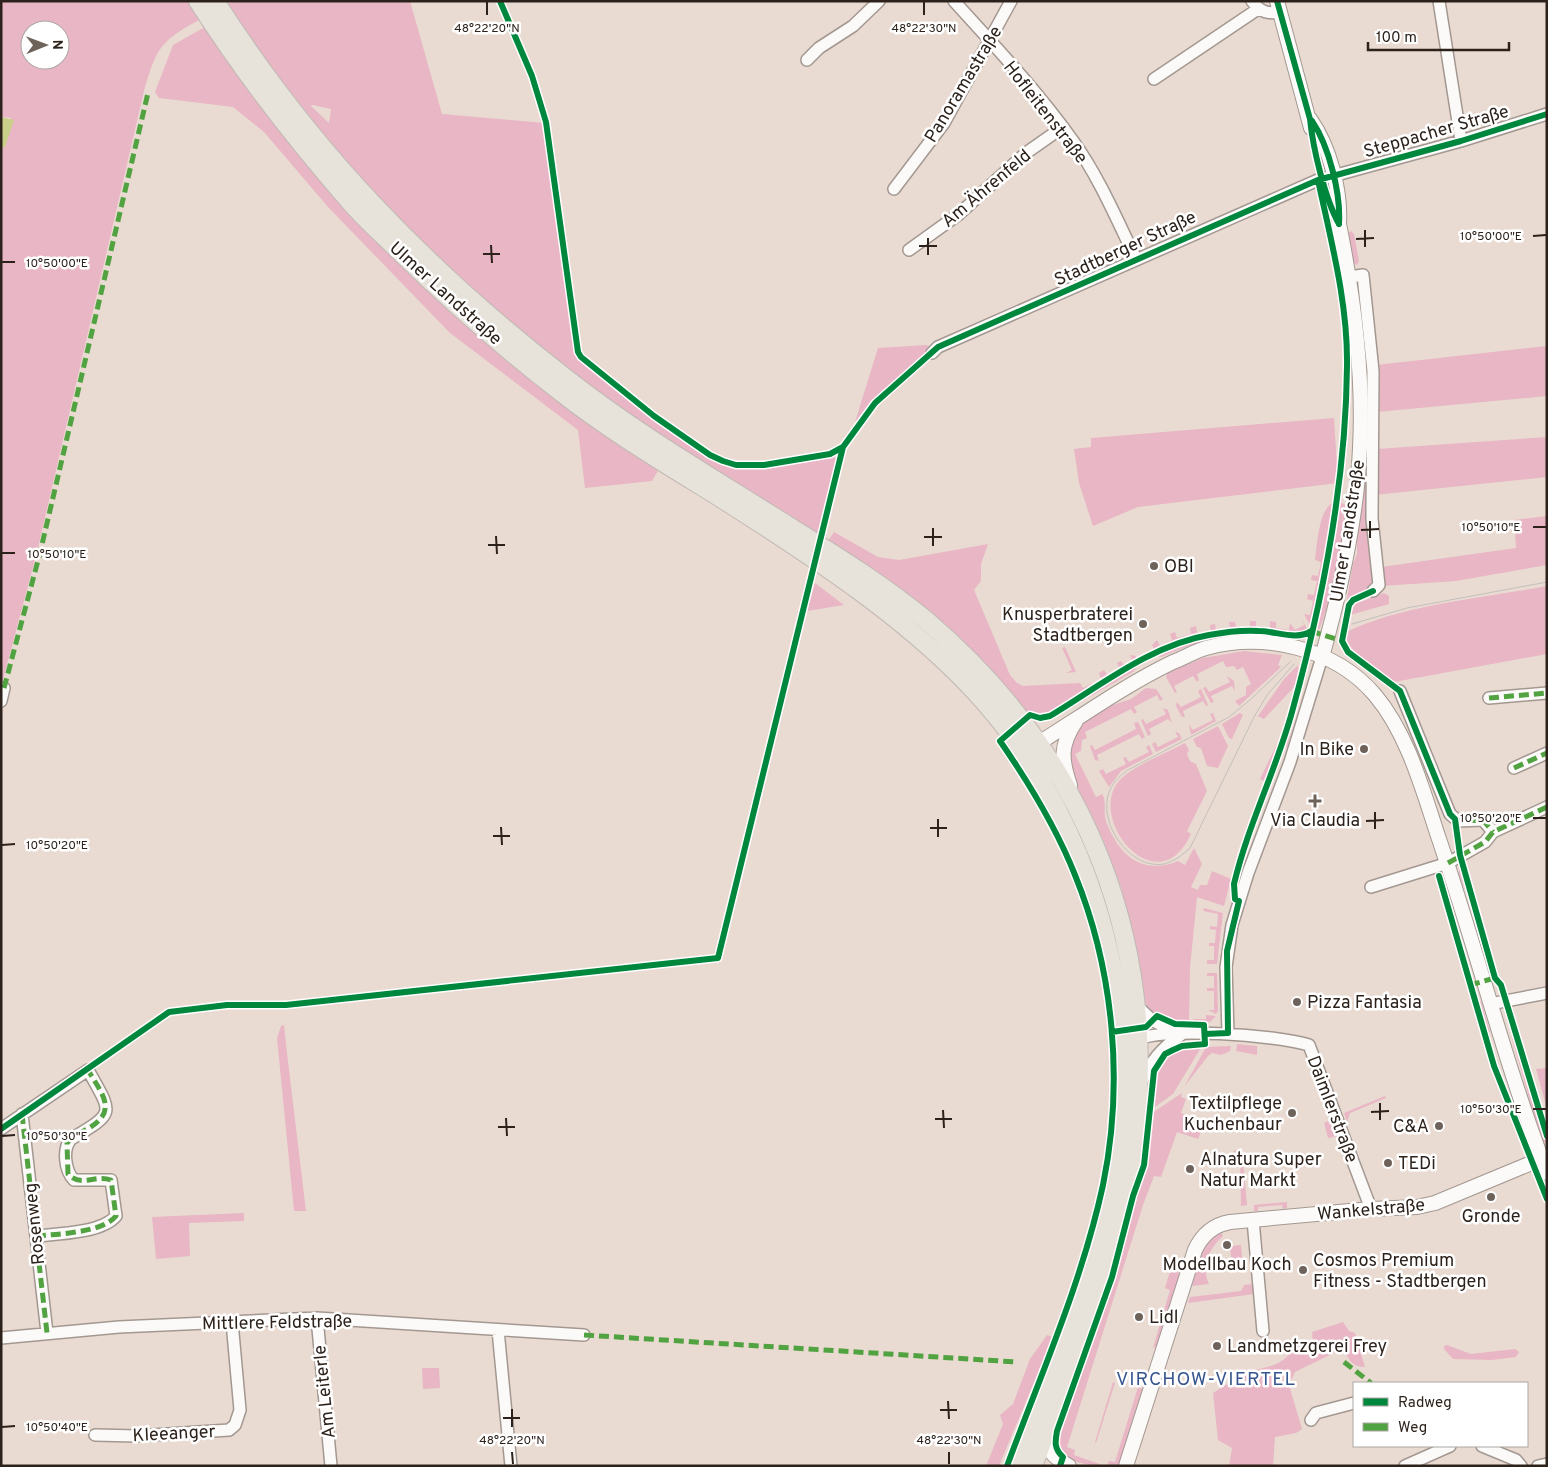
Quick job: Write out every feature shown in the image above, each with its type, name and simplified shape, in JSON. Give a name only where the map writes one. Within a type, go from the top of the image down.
[{"type":"main road","name":"Ulmer Landstraße","points":[[204,2],[223,27],[265,99],[354,207],[457,307],[565,396],[754,520],[818,554]]},
{"type":"main road","points":[[223,27],[360,193],[461,293],[570,382],[818,554],[921,640],[960,676],[1031,748],[1075,800],[1102,860],[1115,903],[1131,970],[1136,1004],[1138,1088],[1130,1167],[1117,1225],[1083,1333],[1033,1466]]},
{"type":"main road","points":[[1016,1466],[1069,1325],[1102,1224],[1118,1142],[1122,1106],[1122,1048],[1116,987],[1093,896],[1080,858],[1031,748]]},
{"type":"street","points":[[807,60],[819,48],[853,26],[879,1]]},
{"type":"street","name":"Hofleitenstraße","points":[[954,1],[990,40],[1063,127],[1099,184],[1136,259]]},
{"type":"street","name":"Panoramastraße","points":[[894,189],[944,123],[1011,1]]},
{"type":"street","points":[[1439,1],[1461,141]]},
{"type":"street","points":[[1154,79],[1255,5],[1268,13],[1279,6]]},
{"type":"street","name":"Ulmer Landstraße","points":[[1279,6],[1310,119],[1312,134],[1328,177],[1332,211],[1339,224],[1349,277],[1358,350],[1360,447],[1356,501],[1343,574],[1322,657]]},
{"type":"street","name":"Steppacher Straße","points":[[1328,177],[1461,141],[1547,114]]},
{"type":"street","name":"Am Ährenfeld","points":[[908,250],[958,214],[1026,153],[1063,127]]},
{"type":"street","name":"Stadtberger Straße","points":[[932,353],[938,347],[994,321],[1057,296],[1242,211],[1328,177]]},
{"type":"street","points":[[1349,277],[1363,275],[1370,330],[1374,409],[1372,519],[1379,585],[1374,591]]},
{"type":"street","points":[[1031,748],[1131,683],[1204,648],[1226,643],[1264,641],[1296,647],[1341,666],[1359,680],[1375,696],[1388,714],[1413,764],[1448,863],[1490,1004],[1547,1173]]},
{"type":"street","points":[[1228,1034],[1226,974],[1227,951],[1232,925],[1248,873],[1290,762],[1322,657]]},
{"type":"street","points":[[1,701],[4,688]]},
{"type":"street","points":[[1400,690],[1450,814],[1458,821],[1483,820],[1493,832]]},
{"type":"street","points":[[1489,698],[1547,693]]},
{"type":"street","points":[[1075,800],[1062,757],[1069,731],[1078,718]]},
{"type":"street","points":[[1514,768],[1547,753]]},
{"type":"street","points":[[1371,887],[1448,863],[1485,842],[1493,832],[1547,807]]},
{"type":"street","points":[[1490,1004],[1547,993]]},
{"type":"street","name":"Daimlerstraße","points":[[1136,1004],[1153,1021],[1183,1034]]},
{"type":"street","points":[[1138,1088],[1154,1057],[1166,1045],[1183,1034]]},
{"type":"street","name":"Daimlerstraße","points":[[1122,1048],[1137,1038],[1150,1035],[1183,1034],[1228,1034],[1287,1040],[1309,1045],[1371,1208]]},
{"type":"street","points":[[1,1129],[88,1070],[105,1101],[106,1114],[102,1120],[67,1143],[68,1174],[74,1180],[81,1181],[111,1180],[116,1216],[112,1220],[76,1232],[36,1236]]},
{"type":"street","name":"Rosenweg","points":[[22,1114],[46,1333]]},
{"type":"street","name":"Wankelstraße","points":[[1126,1466],[1197,1246],[1205,1234],[1218,1225],[1253,1220],[1371,1208],[1417,1207],[1435,1202],[1541,1159]]},
{"type":"street","points":[[1253,1220],[1263,1331]]},
{"type":"street","name":"Mittlere Feldstraße","points":[[1,1338],[46,1333],[317,1318],[584,1335]]},
{"type":"street","name":"Am Leiterle","points":[[317,1318],[332,1466]]},
{"type":"street","name":"Kleeanger","points":[[96,1435],[137,1436],[206,1432],[229,1430],[236,1425],[240,1410],[232,1322]]},
{"type":"street","points":[[498,1330],[511,1466]]},
{"type":"street","points":[[1311,1420],[1316,1413],[1353,1402]]},
{"type":"street","points":[[1045,1433],[1048,1447],[1053,1457],[1069,1466]]},
{"type":"street","points":[[1405,1466],[1448,1447]]},
{"type":"street","points":[[1484,1447],[1516,1460],[1521,1466]]},
{"type":"street","points":[[1538,1466],[1547,1464]]},
{"type":"shaded area","points":[[1,1],[189,1],[199,20],[175,34],[161,48],[152,65],[144,91],[37,552],[1,687],[1,148],[5,147],[11,118],[1,117]]},
{"type":"shaded area","points":[[233,1],[410,1],[442,114],[545,123],[550,145],[557,214],[578,357],[710,458],[724,463],[753,467],[783,465],[826,456],[836,458],[837,463],[819,534],[728,481],[627,416],[493,314],[333,154],[226,5]],"holes":[[[312,105],[331,109],[329,123],[311,106]]]},
{"type":"shaded area","points":[[205,27],[349,212],[452,312],[563,403],[659,469],[652,481],[585,488],[578,430],[450,333],[328,207],[264,132],[233,107],[159,98],[155,92],[173,45]]},
{"type":"shaded area","points":[[1,117],[14,120],[5,147],[1,148]]},
{"type":"shaded area","points":[[1351,231],[1354,234],[1359,261],[1357,265],[1353,263],[1348,233]]},
{"type":"shaded area","points":[[1358,286],[1367,349],[1375,585],[1346,604],[1353,564],[1357,554],[1362,497]]},
{"type":"shaded area","points":[[926,345],[930,347],[930,353],[874,401],[855,422],[878,348]]},
{"type":"shaded area","points":[[1547,346],[1547,396],[1377,412],[1376,365]]},
{"type":"shaded area","points":[[1334,418],[1338,483],[1138,507],[1093,526],[1079,483],[1074,449],[1091,447],[1091,438]]},
{"type":"shaded area","points":[[1547,437],[1547,477],[1374,495],[1377,449]]},
{"type":"shaded area","points":[[1338,502],[1347,508],[1346,531],[1333,588],[1319,630],[1315,627],[1330,562]]},
{"type":"shaded area","points":[[1334,503],[1321,586],[1310,625],[1304,614],[1310,615],[1313,601],[1307,599],[1308,594],[1314,595],[1317,581],[1311,580],[1312,575],[1318,576],[1321,562],[1315,560],[1318,537],[1325,511]]},
{"type":"shaded area","points":[[1547,516],[1547,565],[1456,581],[1382,586],[1381,567],[1516,548],[1514,520]]},
{"type":"shaded area","points":[[834,532],[878,557],[899,560],[988,544],[981,564],[981,581],[974,590],[1010,675],[1017,683],[1023,686],[1080,683],[1083,688],[1101,679],[1099,673],[1104,670],[1108,676],[1120,669],[1117,663],[1121,661],[1125,666],[1133,661],[1130,655],[1136,656],[1137,662],[1048,715],[1039,716],[1028,711],[1025,714],[828,541]]},
{"type":"shaded area","points":[[815,583],[844,605],[807,611]]},
{"type":"shaded area","points":[[1547,586],[1547,654],[1394,682],[1368,665],[1347,643],[1346,632],[1369,622],[1393,615],[1445,603]]},
{"type":"shaded area","points":[[1384,593],[1389,596],[1389,604],[1350,615],[1355,604]]},
{"type":"shaded area","points":[[1301,619],[1308,630],[1299,634],[1252,629],[1223,631],[1181,640],[1155,651],[1152,645],[1157,640],[1160,646],[1172,640],[1170,634],[1175,632],[1177,638],[1191,634],[1190,628],[1196,626],[1197,633],[1211,631],[1210,625],[1215,624],[1216,631],[1230,629],[1229,622],[1235,622],[1236,628],[1250,627],[1250,621],[1256,621],[1256,628],[1270,628],[1270,621],[1276,622],[1276,628],[1289,630],[1290,623],[1295,630],[1304,625]]},
{"type":"shaded area","points":[[1259,633],[1305,639],[1255,634],[1231,635],[1195,644],[1161,657],[1156,656],[1178,644],[1191,640],[1219,635]]},
{"type":"shaded area","points":[[1065,647],[1076,672],[1066,673],[1072,670],[1062,648]]},
{"type":"shaded area","points":[[1244,651],[1282,655],[1278,665],[1281,667],[1239,706],[1235,701],[1246,695],[1246,687],[1251,684],[1243,667],[1237,670],[1234,666],[1226,667],[1223,661],[1197,674],[1199,680],[1197,682],[1193,676],[1174,686],[1177,692],[1175,693],[1166,677],[1167,673],[1203,658]]},
{"type":"shaded area","points":[[1139,665],[1133,672],[1051,719],[1038,722],[1029,718],[1043,720],[1054,716]]},
{"type":"shaded area","points":[[1298,665],[1299,675],[1296,685],[1264,719],[1258,716],[1284,679]]},
{"type":"shaded area","points":[[1227,676],[1234,681],[1235,691],[1232,686],[1211,696],[1214,702],[1211,703],[1203,688],[1206,687],[1209,692],[1230,682]]},
{"type":"shaded area","points":[[1146,688],[1156,689],[1163,699],[1160,701],[1157,695],[1134,707],[1137,712],[1134,714],[1131,709],[1085,732],[1087,738],[1082,740],[1081,751],[1075,754],[1096,797],[1102,794],[1105,803],[1106,821],[1111,833],[1124,852],[1142,864],[1153,866],[1165,865],[1178,861],[1185,865],[1194,848],[1202,864],[1191,887],[1198,890],[1200,885],[1207,885],[1212,871],[1231,879],[1224,906],[1197,897],[1190,968],[1189,1022],[1172,1022],[1153,1014],[1142,998],[1121,887],[1103,840],[1070,773],[1068,752],[1077,730],[1101,709],[1131,699]]},
{"type":"shaded area","points":[[1201,689],[1208,705],[1206,706],[1203,701],[1183,711],[1185,717],[1182,717],[1176,706],[1177,702],[1181,707],[1201,697],[1198,691]]},
{"type":"shaded area","points":[[1298,704],[1287,747],[1283,748],[1296,709],[1295,707]]},
{"type":"shaded area","points":[[1163,708],[1168,710],[1172,723],[1168,719],[1149,729],[1151,734],[1148,736],[1141,720],[1143,719],[1146,724],[1166,714]]},
{"type":"shaded area","points":[[1213,713],[1216,721],[1191,735],[1189,725],[1193,730],[1213,720],[1210,714]]},
{"type":"shaded area","points":[[1240,713],[1243,715],[1232,739],[1229,738],[1222,724]]},
{"type":"shaded area","points":[[1138,722],[1145,737],[1142,739],[1139,734],[1097,755],[1099,761],[1095,760],[1090,746],[1092,745],[1095,750],[1136,729],[1134,723]]},
{"type":"shaded area","points":[[1218,726],[1228,746],[1218,768],[1207,766],[1201,748],[1197,747],[1193,739]]},
{"type":"shaded area","points":[[1175,732],[1179,733],[1182,739],[1156,752],[1152,744],[1155,742],[1158,747],[1178,737]]},
{"type":"shaded area","points":[[1283,733],[1266,782],[1260,779]]},
{"type":"shaded area","points":[[1185,743],[1189,750],[1187,754],[1190,761],[1196,764],[1207,791],[1187,831],[1191,834],[1177,854],[1161,862],[1145,859],[1130,849],[1119,834],[1112,816],[1111,797],[1119,781],[1125,775]]},
{"type":"shaded area","points":[[1149,745],[1153,754],[1121,771],[1109,787],[1099,771],[1103,769],[1106,774],[1126,764],[1123,758],[1126,757],[1129,762],[1149,752],[1146,747]]},
{"type":"shaded area","points":[[1459,864],[1473,906],[1472,907],[1459,875]]},
{"type":"shaded area","points":[[1204,908],[1223,913],[1217,964],[1207,964],[1207,960],[1214,960],[1214,946],[1209,946],[1209,943],[1215,943],[1216,930],[1210,929],[1210,926],[1217,927],[1218,914],[1203,911]]},
{"type":"shaded area","points":[[1207,973],[1217,973],[1218,1011],[1216,1014],[1208,1010],[1214,1010],[1214,991],[1207,991],[1207,988],[1214,988],[1214,976],[1207,976]]},
{"type":"shaded area","points":[[1481,1001],[1490,1032],[1486,1034],[1477,1002]]},
{"type":"shaded area","points":[[1206,1015],[1216,1016],[1210,1022],[1193,1023],[1193,1019],[1206,1019]]},
{"type":"shaded area","points":[[284,1025],[306,1211],[294,1211],[277,1038],[281,1026]]},
{"type":"shaded area","points":[[1511,1035],[1516,1043],[1546,1142],[1542,1143]]},
{"type":"shaded area","points":[[1237,1044],[1257,1046],[1257,1055],[1236,1051]]},
{"type":"shaded area","points":[[1202,1046],[1173,1094],[1152,1109],[1154,1082],[1160,1063],[1174,1051]]},
{"type":"shaded area","points":[[1231,1046],[1230,1051],[1221,1055],[1212,1053],[1208,1056],[1184,1087],[1206,1047]]},
{"type":"shaded area","points":[[1547,1068],[1547,1109],[1536,1069]]},
{"type":"shaded area","points":[[1182,1093],[1181,1097],[1186,1099],[1181,1113],[1185,1115],[1183,1122],[1202,1129],[1198,1139],[1177,1132],[1161,1177],[1154,1176],[1143,1205],[1067,1447],[1075,1450],[1074,1455],[1105,1466],[1081,1463],[1065,1456],[1057,1444],[1057,1435],[1119,1260],[1147,1162],[1152,1113]]},
{"type":"shaded area","points":[[1385,1096],[1386,1098],[1350,1113],[1347,1122],[1344,1113]]},
{"type":"shaded area","points":[[1513,1111],[1528,1139],[1528,1147]]},
{"type":"shaded area","points":[[1330,1120],[1337,1136],[1328,1138],[1324,1123]]},
{"type":"shaded area","points":[[1242,1150],[1247,1205],[1241,1206],[1240,1153],[1233,1152]]},
{"type":"shaded area","points":[[1287,1202],[1287,1208],[1283,1209],[1282,1205],[1258,1207],[1258,1211],[1254,1211],[1254,1205]]},
{"type":"shaded area","points":[[244,1213],[244,1221],[189,1223],[190,1256],[156,1259],[152,1217]]},
{"type":"shaded area","points":[[1221,1232],[1223,1236],[1210,1251],[1206,1264],[1206,1277],[1209,1284],[1192,1286],[1201,1256],[1214,1237]]},
{"type":"shaded area","points":[[1241,1245],[1243,1266],[1232,1267],[1230,1246]]},
{"type":"shaded area","points":[[1171,1268],[1178,1272],[1179,1276],[1157,1346],[1153,1348],[1170,1290],[1165,1288]]},
{"type":"shaded area","points":[[1253,1284],[1254,1294],[1188,1303],[1190,1297],[1241,1291],[1244,1285]]},
{"type":"shaded area","points":[[1343,1322],[1349,1331],[1355,1333],[1365,1367],[1355,1365],[1345,1352],[1340,1350],[1295,1372],[1289,1385],[1302,1429],[1296,1433],[1275,1437],[1273,1466],[1229,1466],[1232,1448],[1218,1440],[1213,1393],[1235,1379],[1235,1373],[1260,1369],[1278,1363],[1290,1353],[1292,1345],[1313,1343],[1312,1332]]},
{"type":"shaded area","points":[[1047,1335],[1053,1337],[999,1466],[986,1466],[1003,1424],[1000,1415],[1013,1404],[1030,1359]]},
{"type":"shaded area","points":[[1447,1345],[1471,1354],[1515,1349],[1519,1352],[1516,1357],[1492,1360],[1453,1359],[1444,1349],[1444,1346]]},
{"type":"shaded area","points":[[422,1368],[439,1368],[440,1388],[423,1389]]},
{"type":"shaded area","points":[[1113,1382],[1115,1383],[1096,1443],[1095,1442]]},
{"type":"shaded area","points":[[1138,1387],[1143,1389],[1143,1391],[1121,1460],[1118,1466],[1107,1466],[1109,1461],[1115,1462]]},
{"type":"tram line","points":[[1352,624],[1407,608],[1547,582]]},
{"type":"tram line","points":[[1291,661],[1229,717],[1128,770],[1115,781],[1107,802],[1108,815],[1112,829],[1128,851],[1139,859],[1151,864],[1164,864],[1175,859],[1190,848],[1254,717],[1267,695],[1294,664]]},
{"type":"marked path","points":[[4,688],[40,553],[148,93]]},
{"type":"marked path","points":[[1311,631],[1342,641]]},
{"type":"marked path","points":[[1489,698],[1547,693]]},
{"type":"marked path","points":[[1514,768],[1547,753]]},
{"type":"marked path","points":[[1448,863],[1485,842],[1493,832],[1547,807]]},
{"type":"marked path","points":[[1453,817],[1461,821],[1483,820],[1493,832]]},
{"type":"marked path","points":[[1470,985],[1495,978]]},
{"type":"marked path","points":[[36,1236],[90,1229],[101,1226],[116,1216],[111,1180],[100,1178],[78,1180],[68,1174],[67,1143],[98,1121],[103,1115],[105,1108],[102,1094],[88,1070],[91,1067]]},
{"type":"marked path","points":[[22,1114],[47,1333]]},
{"type":"marked path","points":[[584,1335],[1017,1362]]},
{"type":"marked path","points":[[1344,1362],[1370,1382]]},
{"type":"cycle path","points":[[500,1],[532,76],[546,122],[578,352],[581,357],[654,416],[710,455],[723,461],[736,465],[764,465],[830,454],[843,447]]},
{"type":"cycle path","points":[[1277,1],[1310,119],[1320,173],[1339,224]]},
{"type":"cycle path","points":[[1,1129],[169,1012],[227,1005],[286,1005],[718,958],[843,447],[875,403],[938,347],[1318,180],[1461,141],[1547,114]]},
{"type":"cycle path","points":[[1312,121],[1324,143],[1333,171],[1338,199],[1339,224]]},
{"type":"cycle path","points":[[1205,1034],[1228,1033],[1227,951],[1239,901],[1235,899],[1234,884],[1247,840],[1292,712],[1314,627],[1331,541],[1337,497],[1346,410],[1347,342],[1338,272],[1318,180]]},
{"type":"cycle path","points":[[1373,591],[1353,600],[1349,605],[1342,641],[1348,652],[1400,691],[1450,814],[1455,819],[1460,855],[1495,978],[1501,985],[1547,1136]]},
{"type":"cycle path","points":[[1007,1466],[1060,1327],[1094,1221],[1103,1185],[1109,1146],[1113,1107],[1114,1067],[1107,988],[1088,912],[1068,857],[1051,823],[1000,741],[1030,715],[1040,718],[1050,716],[1126,668],[1146,657],[1188,640],[1234,632],[1265,631],[1300,635],[1311,631]]},
{"type":"cycle path","points":[[1439,876],[1494,1066],[1547,1199]]},
{"type":"cycle path","points":[[1060,1466],[1063,1457],[1056,1445],[1057,1431],[1112,1277],[1133,1196],[1144,1165],[1154,1071],[1165,1054],[1182,1046],[1205,1044],[1204,1025],[1175,1024],[1157,1016],[1146,1027],[1112,1032]]},
{"type":"place","name":"OBI","points":[[1154,566]]},
{"type":"place","name":"Knusperbraterei Stadtbergen","points":[[1143,624]]},
{"type":"place","name":"In Bike","points":[[1364,749]]},
{"type":"place","name":"Via Claudia","points":[[1315,801]]},
{"type":"place","name":"Pizza Fantasia","points":[[1297,1002]]},
{"type":"place","name":"Textilpflege Kuchenbaur","points":[[1292,1113]]},
{"type":"place","name":"C&A","points":[[1439,1126]]},
{"type":"place","name":"TEDi","points":[[1388,1163]]},
{"type":"place","name":"Alnatura Super Natur Markt","points":[[1190,1169]]},
{"type":"place","name":"Gronde","points":[[1491,1197]]},
{"type":"place","name":"Modellbau Koch","points":[[1227,1245]]},
{"type":"place","name":"Cosmos Premium Fitness - Stadtbergen","points":[[1303,1270]]},
{"type":"place","name":"Lidl","points":[[1139,1317]]},
{"type":"place","name":"Landmetzgerei Frey","points":[[1217,1346]]},
{"type":"district","name":"VIRCHOW-VIERTEL","points":[[1206,1378]]}]
